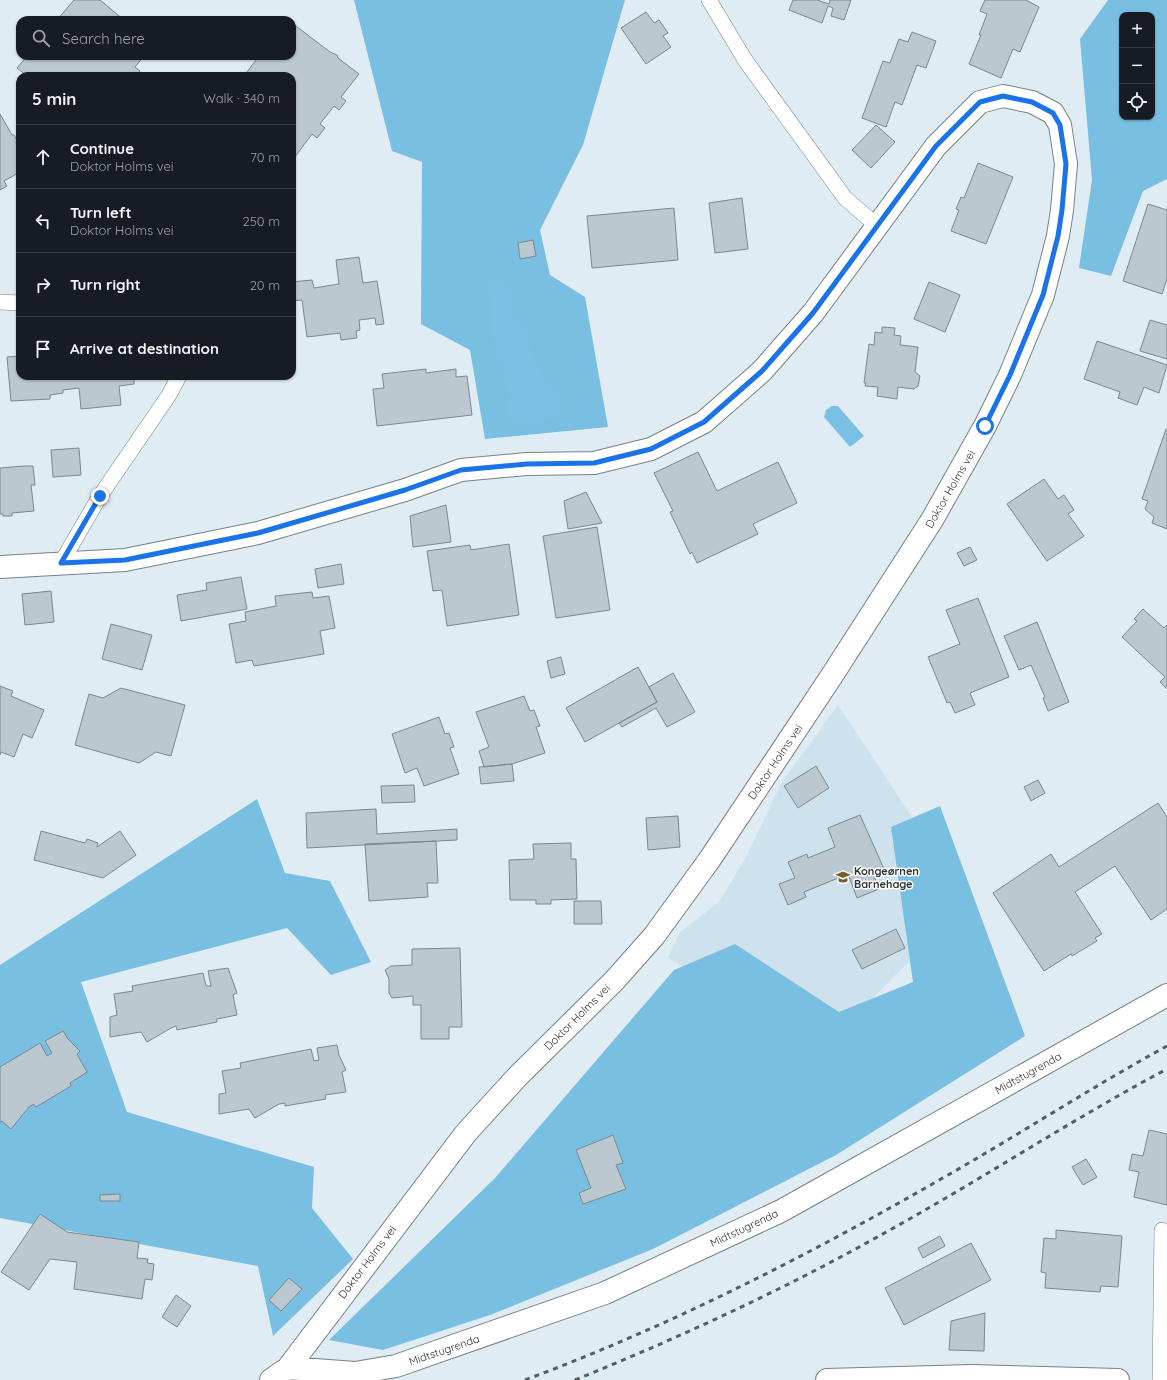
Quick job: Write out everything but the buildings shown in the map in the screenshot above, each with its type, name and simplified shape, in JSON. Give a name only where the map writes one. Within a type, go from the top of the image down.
[{"type":"street","name":"Doktor Holms vei","points":[[0,567],[125,560],[258,533],[405,490],[461,470],[527,464],[594,463],[651,449],[704,422],[762,371],[813,313],[876,225],[936,146],[980,102],[1003,96],[1032,102],[1053,113],[1062,132],[1066,164],[1062,210],[1058,236],[1043,295],[1010,375],[985,426],[928,526],[831,677],[710,859],[654,936],[614,981],[517,1077],[466,1133],[280,1374]]},
{"type":"street","name":"Midtstugrenda","points":[[280,1374],[355,1373],[396,1366],[606,1293],[781,1211],[1167,995]]},
{"type":"street","points":[[826,1380],[971,1376],[1118,1380]]},
{"type":"lane","points":[[709,0],[745,60],[845,198],[876,225]]},
{"type":"lane","points":[[0,302],[16,303]]},
{"type":"lane","points":[[61,563],[100,496],[169,395],[177,380]]},
{"type":"lane","points":[[1160,1380],[1162,1230]]},
{"type":"shaded area","points":[[354,0],[625,0],[583,145],[540,230],[550,275],[585,297],[608,427],[485,439],[470,350],[421,324],[422,162],[392,151]]},
{"type":"shaded area","points":[[1108,0],[1167,0],[1167,179],[1143,191],[1111,276],[1079,268],[1092,180],[1080,39]]},
{"type":"shaded area","points":[[495,278],[502,281],[509,289],[512,299],[511,317],[529,331],[536,364],[545,380],[560,399],[564,408],[547,420],[532,424],[525,424],[509,417],[506,412],[509,399],[507,381],[492,337],[492,309],[488,285]]},
{"type":"shaded area","points":[[832,406],[838,406],[864,436],[850,447],[824,417],[826,410]]},
{"type":"shaded area","name":"Kongeørnen Barnehage","points":[[838,705],[963,895],[917,955],[892,978],[870,1002],[799,1032],[668,958],[680,932],[719,902],[745,859],[782,782]]},
{"type":"shaded area","points":[[257,799],[285,873],[330,881],[371,962],[331,975],[287,928],[81,982],[127,1112],[314,1167],[312,1208],[353,1259],[273,1336],[258,1266],[0,1218],[0,965]]},
{"type":"shaded area","points":[[940,806],[1025,1036],[836,1155],[653,1249],[490,1315],[383,1350],[329,1340],[495,1178],[674,970],[735,944],[839,1012],[913,982],[891,827]]},
{"type":"railway","points":[[525,1380],[632,1337],[789,1262],[891,1208],[998,1146],[1110,1078],[1167,1046]]},
{"type":"railway","points":[[575,1380],[652,1348],[805,1276],[915,1216],[1094,1110],[1167,1069]]},
{"type":"place","name":"Kongeørnen Barnehage","points":[[843,877]]},
{"type":"route","points":[[100,496],[61,563],[125,560],[258,533],[405,490],[461,470],[527,464],[594,463],[651,449],[704,422],[762,371],[813,313],[876,225],[936,146],[980,102],[1003,96],[1032,102],[1053,113],[1060,125],[1064,139],[1066,164],[1058,236],[1043,295],[1010,375],[985,426]]}]
